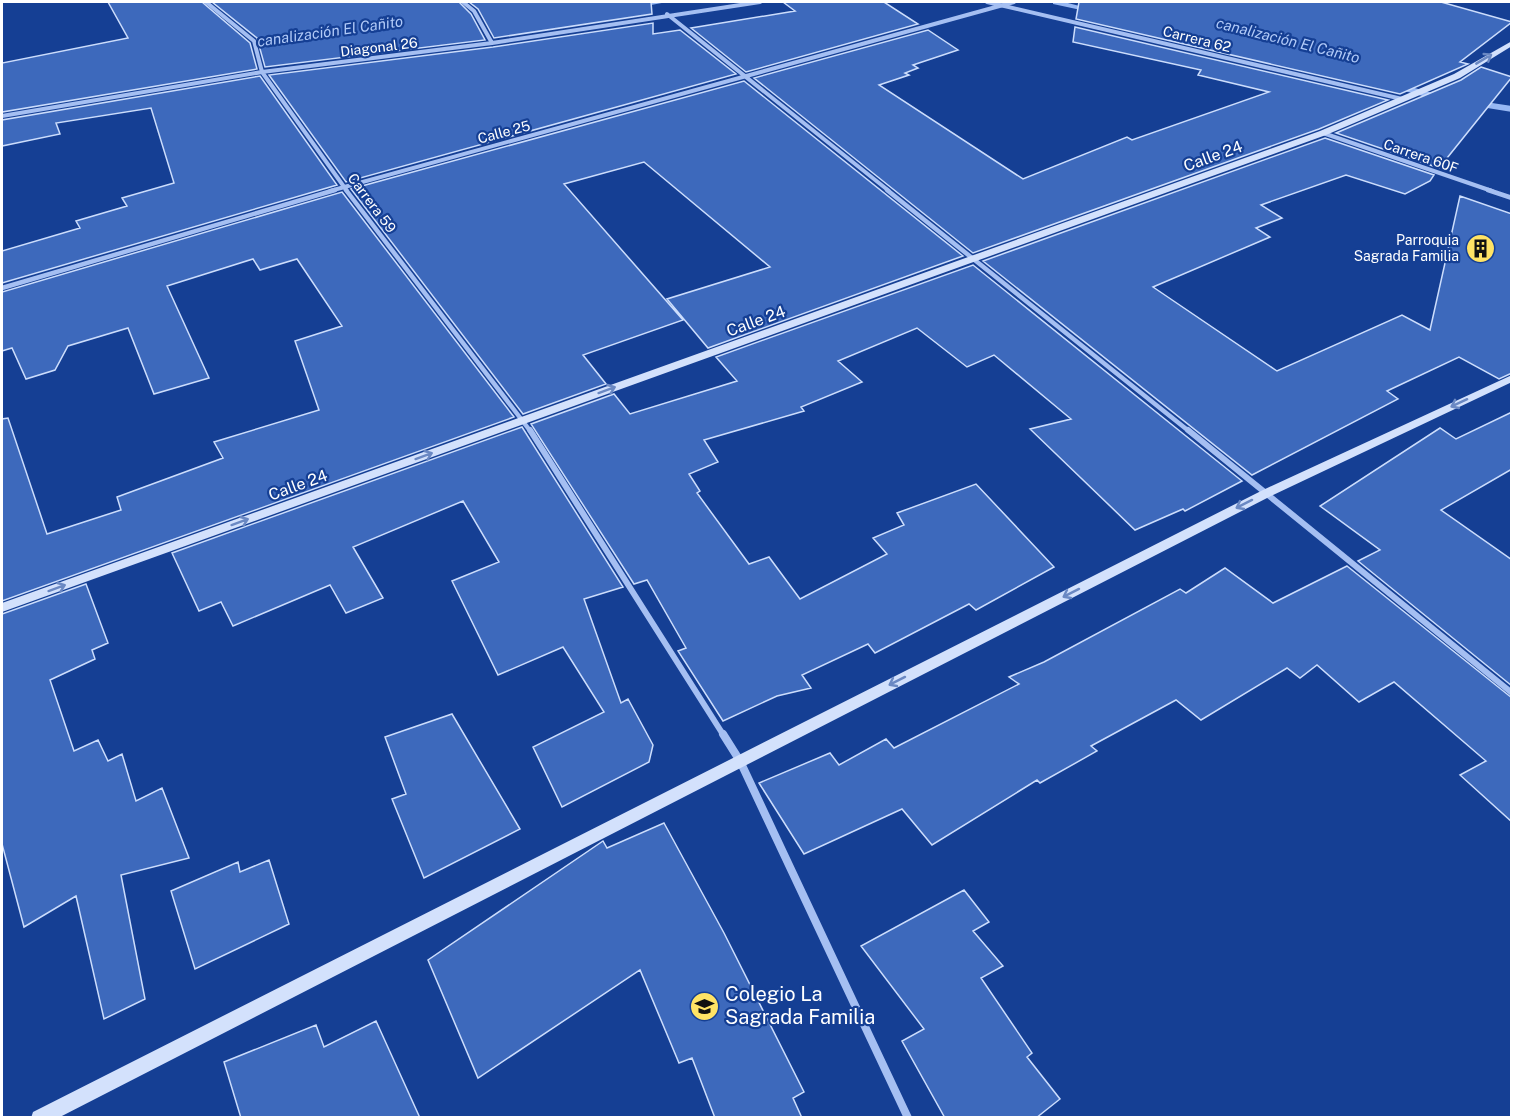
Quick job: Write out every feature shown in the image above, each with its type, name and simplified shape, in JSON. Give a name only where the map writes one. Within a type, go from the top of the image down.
[{"type":"main road","name":"Calle 24","points":[[2,608],[1323,133],[1457,75],[1512,43]]},
{"type":"main road","points":[[39,1118],[1267,493],[1512,378]]},
{"type":"street","name":"Carrera 59","points":[[206,2],[254,41],[262,70],[344,187],[524,421],[740,761],[908,1118]]},
{"type":"street","points":[[463,2],[474,11],[492,41]]},
{"type":"street","name":"Diagonal 26","points":[[2,116],[262,70],[492,41],[760,2]]},
{"type":"street","name":"Carrera 62","points":[[987,2],[1004,4],[1406,98]]},
{"type":"street","name":"Calle 25","points":[[2,288],[344,187],[1014,2]]},
{"type":"street","points":[[667,14],[1267,493],[1512,693]]},
{"type":"street","name":"Carrera 60F","points":[[1323,133],[1512,198]]},
{"type":"building","points":[[108,2],[202,2],[250,43],[257,69],[2,112],[2,63],[128,38]]},
{"type":"building","points":[[212,2],[459,2],[471,14],[485,40],[265,67],[257,38]]},
{"type":"building","points":[[469,2],[651,2],[652,14],[494,38],[478,9]]},
{"type":"building","points":[[783,2],[884,2],[918,24],[746,72],[691,28],[795,11]]},
{"type":"building","points":[[1079,2],[1441,2],[1512,22],[1460,62],[1468,64],[1400,94],[1076,19]]},
{"type":"building","points":[[653,23],[653,34],[680,30],[736,74],[346,182],[269,75],[493,47]]},
{"type":"building","points":[[1075,27],[1388,100],[1319,129],[973,253],[754,78],[928,30],[958,50],[913,65],[918,68],[905,73],[909,75],[879,85],[1023,179],[1127,137],[1132,140],[1269,92],[1198,75],[1201,70],[1073,42]]},
{"type":"building","points":[[1481,67],[1512,77],[1439,168],[1336,133],[1461,80]]},
{"type":"building","points":[[260,76],[337,185],[2,283],[2,251],[80,228],[76,221],[127,206],[122,198],[174,183],[151,108],[56,123],[60,134],[2,146],[2,120]]},
{"type":"building","points":[[744,81],[963,256],[708,348],[667,299],[770,267],[644,162],[564,184],[683,320],[583,355],[606,384],[523,414],[351,189]]},
{"type":"building","points":[[1325,138],[1434,175],[1430,181],[1405,194],[1346,175],[1261,205],[1282,218],[1256,228],[1270,237],[1153,287],[1277,371],[1402,315],[1430,330],[1460,196],[1512,214],[1512,373],[1499,379],[1459,357],[1387,391],[1398,399],[1252,475],[983,261]]},
{"type":"building","points":[[342,192],[514,417],[2,601],[2,419],[8,418],[47,534],[121,510],[117,497],[223,458],[214,442],[319,410],[295,341],[342,326],[297,259],[260,270],[253,259],[167,286],[209,378],[154,394],[128,328],[68,346],[55,370],[26,379],[12,348],[2,351],[2,292]]},
{"type":"building","points":[[973,265],[1242,481],[1185,511],[1183,509],[1135,530],[1030,429],[1071,419],[994,355],[967,367],[917,328],[838,361],[862,382],[801,407],[804,411],[704,440],[718,462],[689,474],[700,491],[697,493],[749,564],[769,557],[800,599],[887,554],[873,538],[904,525],[897,513],[976,484],[1054,567],[976,610],[969,604],[875,653],[868,644],[802,675],[811,688],[777,696],[723,721],[678,651],[686,648],[647,580],[634,584],[531,424],[614,394],[630,414],[737,381],[716,357]]},
{"type":"building","points":[[1512,412],[1512,469],[1441,510],[1512,560],[1512,686],[1358,561],[1380,550],[1320,506],[1440,428],[1456,439]]},
{"type":"building","points":[[522,427],[623,587],[584,599],[621,703],[628,699],[653,745],[649,762],[562,807],[533,747],[604,712],[563,647],[498,675],[452,581],[499,562],[463,501],[353,547],[383,598],[346,613],[330,585],[233,626],[221,602],[199,611],[172,553]]},
{"type":"building","points":[[1347,566],[1512,698],[1512,822],[1460,775],[1486,761],[1394,682],[1359,702],[1317,665],[1300,678],[1287,668],[1201,720],[1176,700],[1091,746],[1097,751],[1040,783],[1037,780],[932,845],[902,809],[804,854],[759,783],[830,753],[839,765],[886,739],[894,748],[1019,684],[1009,677],[1044,662],[1180,589],[1186,593],[1225,568],[1273,603]]},
{"type":"building","points":[[86,584],[108,643],[92,650],[95,659],[50,680],[74,751],[98,740],[108,761],[122,754],[136,801],[162,788],[189,858],[121,875],[145,999],[104,1019],[76,896],[24,927],[2,844],[2,614]]},
{"type":"building","points":[[452,714],[520,829],[424,878],[392,799],[406,794],[385,737]]},
{"type":"building","points":[[664,823],[724,933],[804,1092],[793,1098],[802,1118],[715,1118],[692,1058],[679,1063],[640,970],[478,1078],[428,960],[603,841],[607,848]]},
{"type":"building","points":[[269,860],[289,924],[195,969],[171,891],[238,862],[240,872]]},
{"type":"building","points":[[964,890],[989,922],[973,931],[1003,966],[981,978],[1032,1053],[1027,1057],[1060,1099],[1036,1118],[945,1118],[902,1041],[924,1029],[861,946]]},
{"type":"building","points":[[376,1021],[420,1118],[241,1118],[224,1062],[316,1025],[324,1047]]},
{"type":"waterway","name":"canalización El Cañito","points":[[635,6],[663,2]]},
{"type":"waterway","name":"canalización El Cañito","points":[[1056,2],[1095,11]]},
{"type":"waterway","name":"canalización El Cañito","points":[[1393,85],[1444,99]]},
{"type":"waterway","name":"canalización El Cañito","points":[[1472,103],[1512,109]]},
{"type":"place","name":"Parroquia Sagrada Familia","points":[[1480,248]]},
{"type":"place","name":"Colegio La Sagrada Familia","points":[[704,1006]]}]
